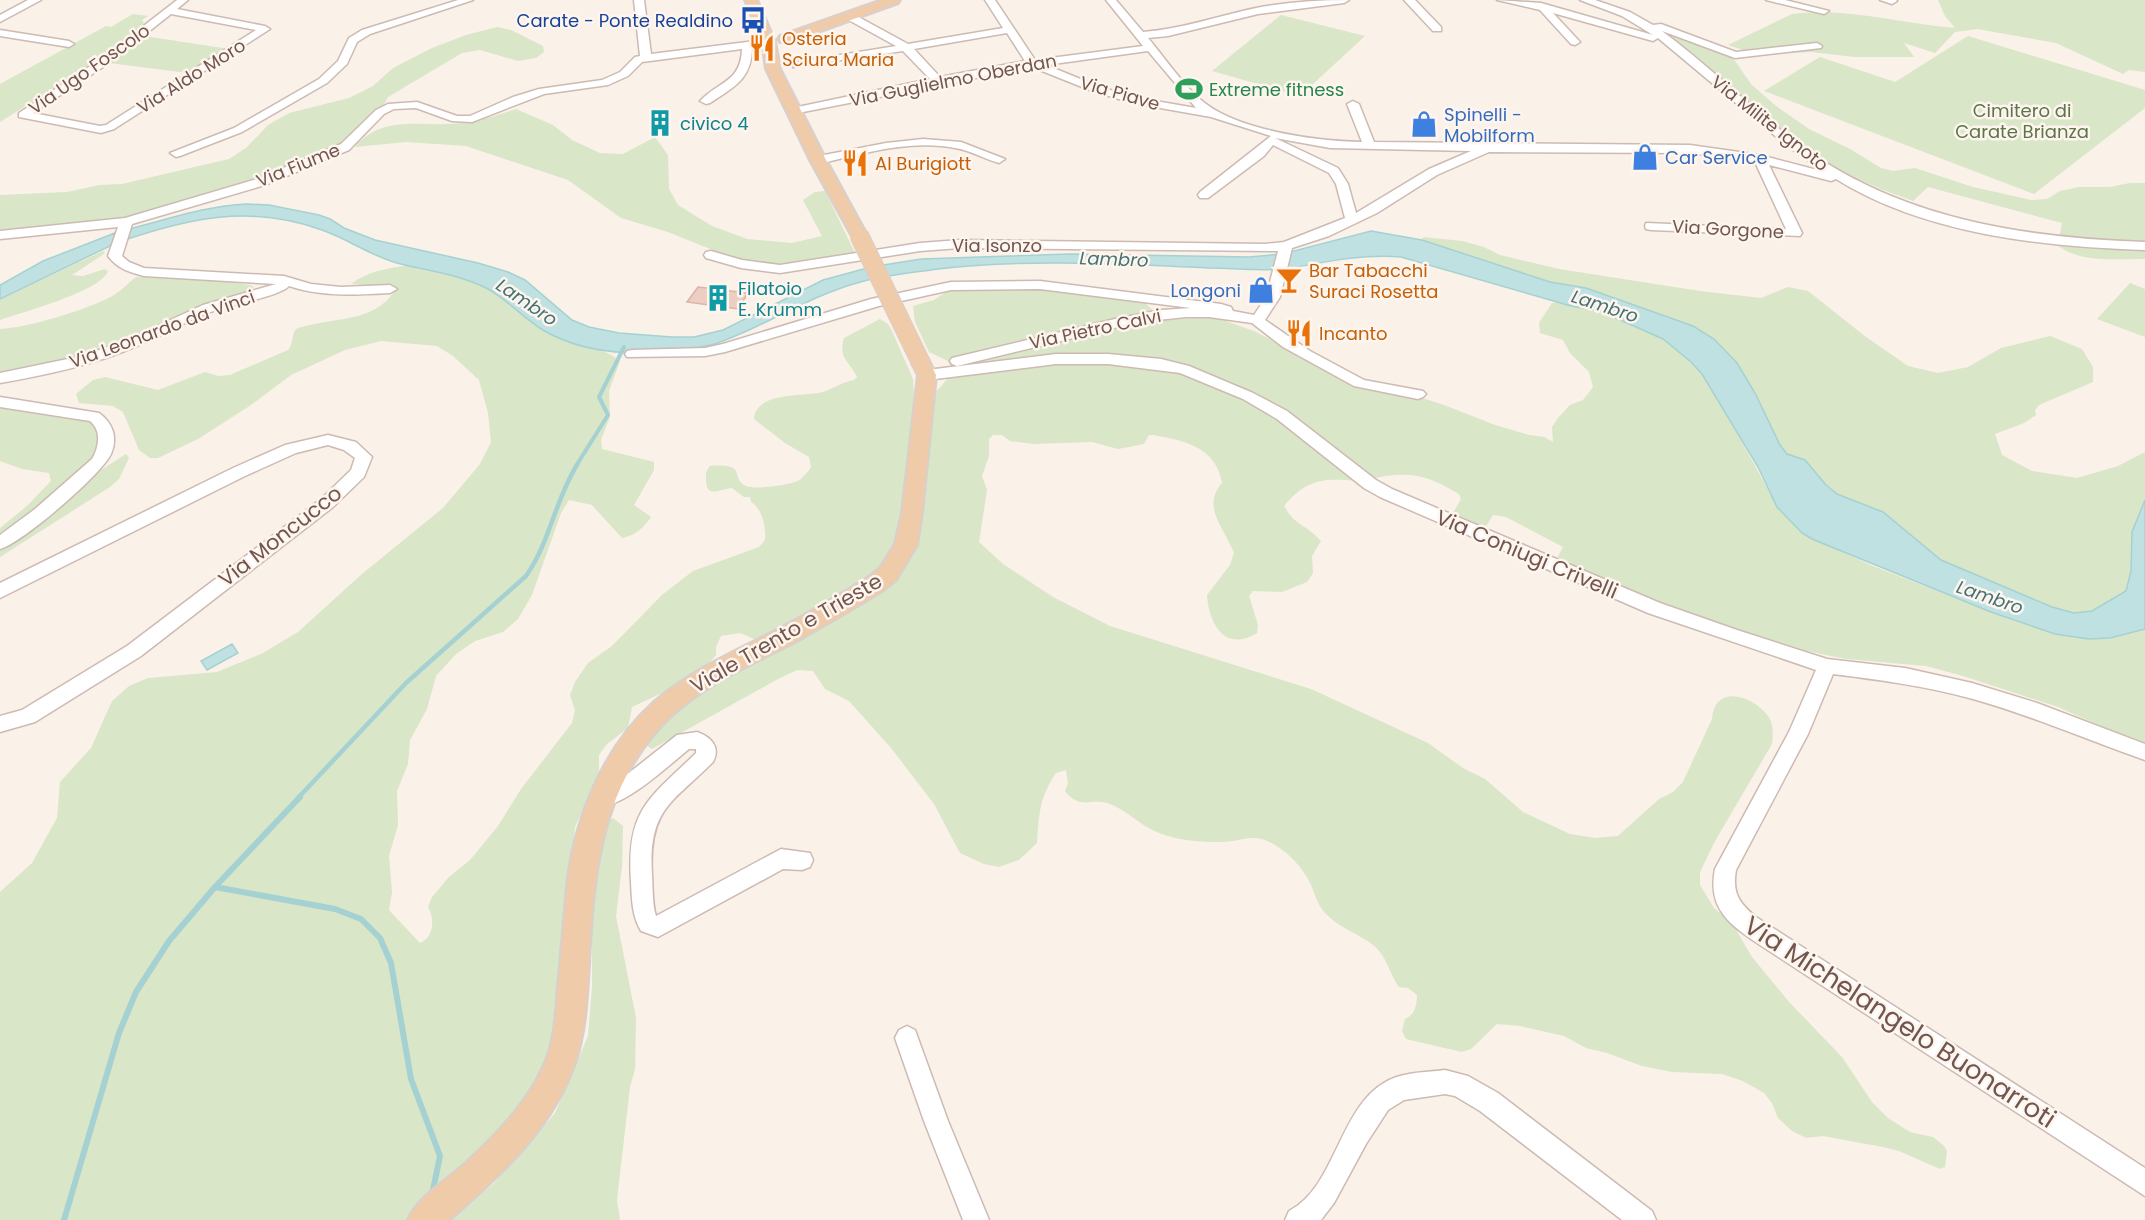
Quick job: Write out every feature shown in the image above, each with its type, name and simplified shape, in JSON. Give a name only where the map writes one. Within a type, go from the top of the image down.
[{"type":"main road","points":[[752,0],[762,24],[775,41],[773,69],[793,111],[929,370]]},
{"type":"main road","points":[[775,41],[894,0]]},
{"type":"main road","name":"Viale Trento e Trieste","points":[[424,1220],[507,1146],[529,1119],[555,1075],[569,1027],[581,872],[601,799],[619,765],[645,727],[686,690],[728,664],[850,600],[888,574],[906,545],[929,370]]},
{"type":"street","points":[[0,19],[36,0]]},
{"type":"street","name":"Via Ugo Foscolo","points":[[23,115],[105,61],[183,0]]},
{"type":"street","points":[[176,153],[238,130],[323,81],[343,62],[353,40],[366,32],[468,0]]},
{"type":"street","points":[[639,0],[646,57],[775,41]]},
{"type":"street","points":[[990,0],[1032,63]]},
{"type":"street","points":[[1111,0],[1195,101],[1215,114],[1270,136],[1334,171],[1342,184],[1353,220]]},
{"type":"street","points":[[1139,35],[1168,33],[1258,11],[1344,0]]},
{"type":"street","points":[[1409,0],[1437,29]]},
{"type":"street","points":[[1502,0],[1580,15],[1672,44]]},
{"type":"street","name":"Via Milite Ignoto","points":[[1585,0],[1635,19],[1672,44],[1798,148],[1850,183],[1935,215],[2002,232],[2105,246],[2145,246]]},
{"type":"street","points":[[1771,0],[1824,11]]},
{"type":"street","points":[[1885,0],[1892,1]]},
{"type":"street","points":[[1541,6],[1575,42]]},
{"type":"street","name":"Via Aldo Moro","points":[[23,115],[101,129],[110,127],[265,30],[170,11]]},
{"type":"street","points":[[849,16],[906,47],[937,81]]},
{"type":"street","points":[[1635,19],[1735,55],[1817,46]]},
{"type":"street","points":[[797,65],[1009,30]]},
{"type":"street","points":[[0,33],[69,44]]},
{"type":"street","points":[[706,101],[739,78],[747,59],[747,45]]},
{"type":"street","name":"Via Guglielmo Oberdan","points":[[793,111],[1032,63],[1149,48]]},
{"type":"street","name":"Via Fiume","points":[[0,235],[126,222],[261,182],[308,164],[345,147],[380,112],[392,106],[417,105],[456,119],[472,119],[517,99],[543,91],[604,82],[624,74],[639,58],[646,57]]},
{"type":"street","name":"Via Piave","points":[[1032,63],[1136,101],[1194,113],[1215,114]]},
{"type":"street","points":[[1353,104],[1369,145]]},
{"type":"street","points":[[1270,136],[1327,144],[1690,149],[1760,159],[1850,183]]},
{"type":"street","points":[[1204,195],[1260,153],[1270,136]]},
{"type":"street","points":[[818,160],[921,144],[954,144],[999,159]]},
{"type":"street","name":"Via Isonzo","points":[[711,255],[741,264],[780,269],[920,247],[960,244],[1285,249],[1353,220],[1433,172],[1487,148]]},
{"type":"street","name":"Via Gorgone","points":[[1652,226],[1795,233],[1760,159]]},
{"type":"street","points":[[126,222],[115,256],[120,263],[130,269],[144,272],[284,280],[309,288],[341,291],[390,289]]},
{"type":"street","points":[[1285,249],[1281,270],[1264,312],[1267,330],[1309,356],[1361,383],[1418,394]]},
{"type":"street","name":"Via Leonardo da Vinci","points":[[0,378],[41,371],[130,344],[208,308],[282,286],[284,280]]},
{"type":"street","points":[[632,354],[705,352],[929,289],[974,284],[1057,286],[1221,308],[1226,310],[1225,312]]},
{"type":"street","name":"Via Pietro Calvi","points":[[929,370],[1141,317],[1173,313],[1264,312]]},
{"type":"street","name":"Via Coniugi Crivelli","points":[[929,370],[1056,359],[1108,358],[1184,369],[1248,396],[1282,415],[1370,484],[1401,500],[1654,608],[1827,666],[1937,681],[2030,709],[2145,752]]},
{"type":"street","points":[[0,402],[94,417],[104,422],[106,428],[106,447],[99,462],[48,508],[0,543]]},
{"type":"street","name":"Via Moncucco","points":[[0,591],[228,477],[291,449],[328,440],[350,446],[363,457],[358,473],[327,503],[134,651],[68,694],[28,716],[0,724]]},
{"type":"street","name":"Via Michelangelo Buonarroti","points":[[1827,666],[1798,734],[1726,869],[1721,885],[1726,902],[1741,920],[2145,1183]]},
{"type":"street","points":[[601,799],[627,786],[684,741],[696,739],[703,742],[707,749],[706,756],[651,812],[644,827],[642,846],[644,916],[649,924],[658,927],[781,859],[802,860]]},
{"type":"street","points":[[907,1038],[936,1120],[976,1220]]},
{"type":"street","points":[[1298,1220],[1308,1215],[1325,1194],[1357,1135],[1379,1101],[1400,1088],[1445,1082],[1459,1085],[1489,1102],[1643,1220]]},
{"type":"green space","points":[[1938,0],[2145,0],[2145,72],[2129,70],[2123,74],[2056,43],[1977,29],[1955,32],[1935,53],[1904,43],[1914,57],[1855,57],[1811,52],[1758,55],[1728,45],[1792,14],[1813,12],[1854,14],[1955,28],[1945,16]]},
{"type":"green space","points":[[133,14],[148,16],[142,20],[144,23],[136,31],[81,71],[0,122],[0,84],[106,26],[111,27]]},
{"type":"green space","points":[[1281,15],[1365,36],[1300,96],[1212,71]]},
{"type":"green space","points":[[497,27],[511,30],[543,46],[544,52],[536,58],[518,61],[480,50],[462,53],[388,97],[380,112],[356,137],[308,164],[126,222],[0,235],[0,195],[67,192],[100,185],[122,184],[229,159],[246,148],[268,125],[289,113],[349,98],[373,86],[393,68],[432,48],[466,35]]},
{"type":"green space","points":[[144,36],[229,49],[188,73],[109,63]]},
{"type":"green space","points":[[1675,36],[1727,54],[1735,61],[1751,84],[1776,106],[1809,129],[1850,149],[1881,168],[1893,171],[1915,168],[1973,187],[2031,200],[2047,199],[2060,191],[2079,187],[2110,187],[2145,183],[2145,259],[2100,259],[2078,255],[2058,246],[2062,223],[1928,187],[1913,201],[1857,179],[1826,161],[1767,117],[1672,38]]},
{"type":"green space","name":"Cimitero di Carate Brianza","points":[[1968,36],[2145,90],[2145,108],[2034,194],[1764,91],[1820,57],[1895,82]]},
{"type":"green space","points":[[516,109],[553,125],[572,140],[600,153],[623,154],[655,137],[668,155],[669,189],[678,205],[712,226],[747,239],[792,243],[822,236],[803,200],[815,192],[825,191],[856,255],[784,265],[740,261],[668,232],[621,218],[568,180],[466,146],[406,142],[355,147],[366,136],[391,126],[468,122]]},
{"type":"green space","points":[[1423,237],[1462,241],[1484,247],[1500,255],[1559,269],[1700,291],[1761,298],[1788,287],[1808,291],[1866,337],[1908,366],[1938,373],[1968,367],[2001,348],[2050,336],[2082,349],[2093,367],[2093,382],[2039,405],[2035,410],[2036,415],[2024,423],[1995,434],[2002,455],[2032,471],[2077,478],[2118,466],[2145,452],[2145,500],[2132,532],[2131,571],[2126,591],[2092,611],[2074,613],[2052,607],[1941,560],[1883,512],[1837,494],[1826,485],[1805,460],[1787,454],[1780,445],[1755,393],[1737,363],[1714,339],[1693,326],[1586,288],[1550,282],[1422,240]]},
{"type":"green space","points":[[103,251],[105,253],[72,275],[83,276],[105,269],[108,271],[102,279],[76,294],[0,320],[0,299]]},
{"type":"green space","points":[[410,265],[445,273],[480,285],[508,302],[548,333],[597,349],[620,361],[609,391],[610,417],[601,440],[602,449],[654,462],[654,470],[634,505],[651,517],[642,528],[622,538],[592,505],[569,500],[561,513],[532,595],[518,619],[503,632],[475,641],[456,654],[436,676],[427,709],[410,740],[408,764],[397,791],[398,825],[389,856],[392,892],[389,910],[420,943],[431,932],[432,917],[428,907],[432,897],[449,877],[470,860],[498,826],[521,789],[572,723],[575,710],[570,695],[575,682],[588,663],[612,646],[662,595],[693,571],[759,547],[765,540],[763,519],[750,497],[744,497],[732,488],[714,491],[708,489],[706,478],[710,466],[734,469],[741,483],[751,487],[780,485],[802,478],[811,467],[809,457],[785,443],[754,419],[757,410],[772,399],[823,392],[854,380],[857,377],[842,351],[844,338],[880,319],[888,324],[892,331],[913,379],[914,397],[903,515],[889,556],[881,568],[847,591],[773,632],[754,639],[740,633],[721,636],[716,647],[716,655],[709,663],[664,692],[632,707],[628,728],[607,744],[599,755],[599,776],[575,827],[561,1025],[540,1079],[510,1121],[425,1205],[406,1220],[0,1220],[0,892],[32,863],[57,818],[60,782],[91,748],[112,701],[129,686],[148,678],[217,672],[263,653],[298,632],[362,574],[443,508],[480,464],[491,442],[488,413],[479,380],[453,356],[437,346],[381,341],[345,350],[291,375],[251,405],[198,439],[158,458],[150,458],[139,450],[123,412],[113,406],[79,403],[76,394],[93,380],[105,377],[158,390],[205,372],[218,376],[230,375],[288,350],[296,329],[365,314],[377,308],[397,287],[351,284],[372,273]]},
{"type":"green space","points":[[136,277],[195,278],[251,285],[254,288],[243,297],[130,344],[0,378],[0,329],[75,312],[114,295]]},
{"type":"green space","points":[[2130,283],[2145,289],[2145,337],[2097,319]]},
{"type":"green space","points":[[976,287],[1033,288],[1143,301],[1163,320],[1214,317],[1254,331],[1324,367],[1444,405],[1495,425],[1544,437],[1553,442],[1552,427],[1558,418],[1570,405],[1583,400],[1593,387],[1589,372],[1570,353],[1563,340],[1540,333],[1539,323],[1552,303],[1558,302],[1600,311],[1663,339],[1702,374],[1777,506],[1802,533],[1873,566],[2055,634],[2110,638],[2145,629],[2145,746],[2058,707],[1963,676],[1926,666],[1846,659],[1782,646],[1655,603],[1556,560],[1563,547],[1506,517],[1493,515],[1485,528],[1453,513],[1461,499],[1459,494],[1440,484],[1416,476],[1397,475],[1361,481],[1326,480],[1309,485],[1292,497],[1284,506],[1297,522],[1321,541],[1312,556],[1313,573],[1307,582],[1282,592],[1253,591],[1249,596],[1258,625],[1257,633],[1236,640],[1221,632],[1215,625],[1208,606],[1207,595],[1230,565],[1234,553],[1214,509],[1216,492],[1222,483],[1219,471],[1206,454],[1188,443],[1154,435],[1149,435],[1144,444],[1118,449],[1092,442],[1033,444],[1010,441],[1002,435],[993,435],[989,439],[989,456],[982,476],[987,490],[979,542],[1003,564],[1053,597],[1110,626],[1311,689],[1428,743],[1463,768],[1485,779],[1523,812],[1570,834],[1595,838],[1618,836],[1659,799],[1673,792],[1683,782],[1720,701],[1736,696],[1761,709],[1771,722],[1772,744],[1715,841],[1700,872],[1700,885],[1714,908],[1732,923],[1752,957],[1790,1003],[1842,1057],[1872,1102],[1888,1118],[1910,1132],[1933,1137],[1944,1146],[1947,1151],[1945,1167],[1940,1169],[1899,1151],[1883,1147],[1823,1136],[1806,1138],[1792,1131],[1778,1118],[1772,1103],[1764,1093],[1743,1081],[1722,1074],[1672,1072],[1642,1066],[1586,1048],[1564,1036],[1520,1026],[1497,1024],[1471,1049],[1462,1052],[1406,1039],[1402,1031],[1405,1019],[1415,1009],[1417,995],[1408,988],[1399,987],[1385,959],[1377,949],[1368,941],[1332,920],[1323,911],[1305,874],[1281,849],[1254,838],[1211,842],[1183,840],[1165,835],[1110,804],[1081,802],[1071,797],[1065,791],[1068,783],[1066,770],[1056,773],[1046,790],[1039,815],[1037,843],[1019,860],[999,867],[984,864],[960,853],[934,804],[891,748],[849,701],[825,689],[813,671],[797,670],[652,749],[647,746],[656,731],[670,716],[706,688],[886,582],[933,395],[946,380],[950,371],[948,361],[929,352],[915,322],[913,306],[934,300],[946,292]]},
{"type":"green space","points":[[0,402],[104,422],[95,468],[101,470],[126,454],[129,458],[119,479],[110,487],[0,557],[0,528],[27,506],[51,481],[49,473],[22,469],[0,461]]},
{"type":"green space","points":[[613,818],[623,826],[622,866],[616,916],[636,1018],[635,1069],[630,1087],[617,1200],[620,1220],[451,1220],[494,1183],[555,1113],[588,1036],[592,987],[592,900],[601,825]]},
{"type":"water","name":"Lambro","points":[[247,204],[269,205],[319,215],[375,240],[508,272],[525,280],[572,320],[589,327],[619,333],[672,337],[694,337],[723,330],[823,280],[871,267],[921,259],[1070,254],[1249,257],[1282,254],[1279,270],[1023,263],[938,269],[897,275],[867,280],[839,289],[715,344],[672,351],[627,353],[605,351],[562,339],[543,330],[495,293],[477,284],[455,276],[387,260],[332,234],[295,222],[244,216],[219,217],[170,226],[119,242],[121,231],[199,211]]},
{"type":"water","name":"Lambro","points":[[1371,231],[1422,240],[1550,282],[1586,288],[1693,326],[1714,339],[1737,363],[1755,393],[1780,445],[1787,454],[1805,460],[1826,485],[1837,494],[1883,512],[1941,560],[2052,607],[2074,613],[2092,611],[2126,591],[2131,571],[2132,532],[2145,500],[2145,629],[2110,638],[2089,639],[2055,634],[1991,612],[1812,539],[1802,533],[1777,507],[1758,467],[1702,374],[1691,362],[1663,339],[1600,311],[1571,306],[1401,257],[1356,258],[1283,270],[1286,253]]},
{"type":"water","points":[[115,233],[114,244],[0,299],[0,285],[43,261]]},
{"type":"water","points":[[232,644],[238,653],[207,670],[201,661]]},
{"type":"building","name":"Filatoio E. Krumm","points":[[698,287],[748,293],[738,309],[687,302]]},
{"type":"waterway","points":[[576,466],[608,415],[599,397],[624,347]]},
{"type":"waterway","points":[[298,798],[406,683],[526,576],[541,549],[563,492],[577,465]]},
{"type":"waterway","points":[[215,887],[300,797]]},
{"type":"waterway","points":[[64,1220],[119,1033],[136,992],[169,941],[215,887]]},
{"type":"waterway","points":[[215,887],[335,909],[361,919],[380,938],[391,963],[411,1079],[440,1156],[433,1190]]},
{"type":"place","name":"Carate - Ponte Realdino","points":[[753,20]]},
{"type":"place","name":"Osteria Sciura Maria","points":[[762,48]]},
{"type":"place","name":"Extreme fitness","points":[[1189,89]]},
{"type":"place","name":"civico 4","points":[[660,123]]},
{"type":"place","name":"Spinelli - Mobilform","points":[[1424,124]]},
{"type":"place","name":"Car Service","points":[[1645,157]]},
{"type":"place","name":"Al Burigiott","points":[[855,163]]},
{"type":"place","name":"Bar Tabacchi Suraci Rosetta","points":[[1289,280]]},
{"type":"place","name":"Longoni","points":[[1261,290]]},
{"type":"place","name":"Filatoio E. Krumm","points":[[718,298]]},
{"type":"place","name":"Incanto","points":[[1299,333]]}]
